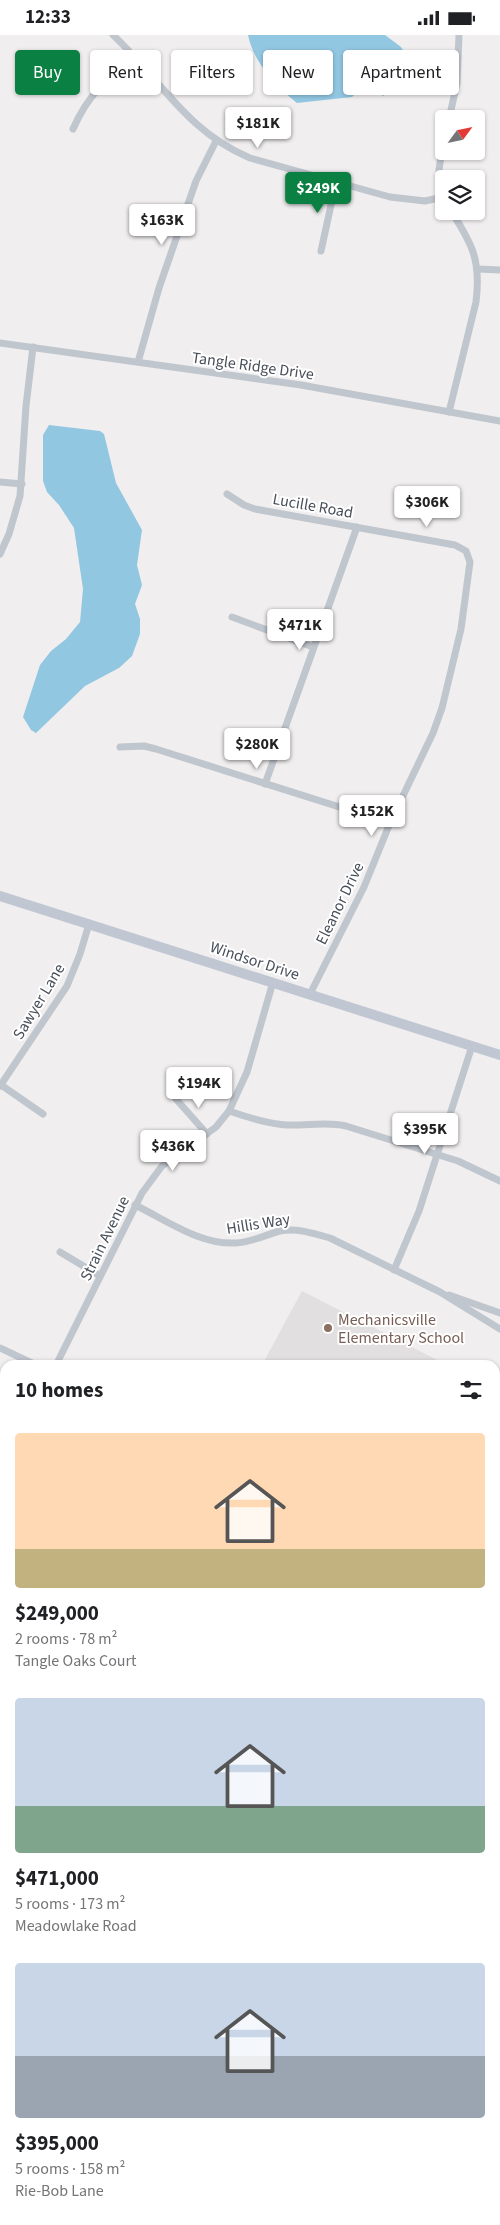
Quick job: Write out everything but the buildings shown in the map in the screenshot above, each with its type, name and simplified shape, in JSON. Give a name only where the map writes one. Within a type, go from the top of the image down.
[{"type":"street","points":[[112,35],[127,50]]},
{"type":"street","points":[[451,110],[457,83],[459,35]]},
{"type":"street","points":[[161,88],[185,115],[216,141],[250,158],[390,197],[407,200],[435,200]]},
{"type":"street","points":[[73,129],[79,115],[93,95]]},
{"type":"street","points":[[138,362],[159,287],[196,181],[216,141]]},
{"type":"street","points":[[321,251],[336,182]]},
{"type":"street","points":[[449,412],[476,302],[478,269],[472,246],[456,220]]},
{"type":"street","points":[[478,269],[500,270]]},
{"type":"street","name":"Tangle Ridge Drive","points":[[0,343],[301,385],[500,421]]},
{"type":"street","points":[[0,554],[16,515],[22,484],[26,406],[34,347]]},
{"type":"street","points":[[0,482],[22,484]]},
{"type":"street","name":"Lucille Road","points":[[227,494],[244,505],[255,509],[462,547],[469,556],[470,562],[463,619],[448,685]]},
{"type":"street","points":[[265,784],[357,527]]},
{"type":"street","points":[[232,617],[313,647]]},
{"type":"street","name":"Eleanor Drive","points":[[310,993],[364,887],[390,823],[433,733],[448,685]]},
{"type":"street","points":[[120,747],[144,746],[156,749],[390,823]]},
{"type":"street","name":"Windsor Drive","points":[[0,896],[310,993],[500,1055]]},
{"type":"street","name":"Sawyer Lane","points":[[0,1086],[67,986],[77,963],[89,924]]},
{"type":"street","name":"Strain Avenue","points":[[58,1360],[142,1193],[162,1166],[207,1134],[229,1111],[247,1072],[273,982]]},
{"type":"street","points":[[394,1270],[419,1211],[472,1046]]},
{"type":"street","points":[[0,1086],[43,1115]]},
{"type":"street","points":[[176,1099],[207,1134]]},
{"type":"street","points":[[229,1111],[269,1123],[285,1125],[339,1124],[437,1154],[500,1181]]},
{"type":"street","name":"Hillis Way","points":[[136,1205],[189,1232],[222,1242],[247,1241],[290,1230],[313,1233],[330,1239],[440,1292],[500,1329]]},
{"type":"street","points":[[60,1252],[100,1277]]},
{"type":"street","name":"Hillis Way","points":[[440,1292],[500,1313]]},
{"type":"street","points":[[0,1348],[25,1360]]},
{"type":"shaded area","name":"Mechanicsville Elementary School","points":[[302,1291],[437,1360],[265,1360]]},
{"type":"water","points":[[248,35],[385,35],[403,50],[343,50],[343,95],[354,95],[352,97],[297,103],[288,95],[333,95],[333,50],[263,50],[263,68]]},
{"type":"water","points":[[49,425],[100,431],[104,434],[116,483],[142,530],[137,565],[142,585],[135,604],[140,619],[140,634],[132,656],[119,668],[85,686],[36,733],[31,730],[23,717],[40,665],[80,622],[83,589],[74,528],[59,505],[47,492],[43,481],[43,435]]},
{"type":"place","name":"Mechanicsville Elementary School","points":[[328,1328]]}]
